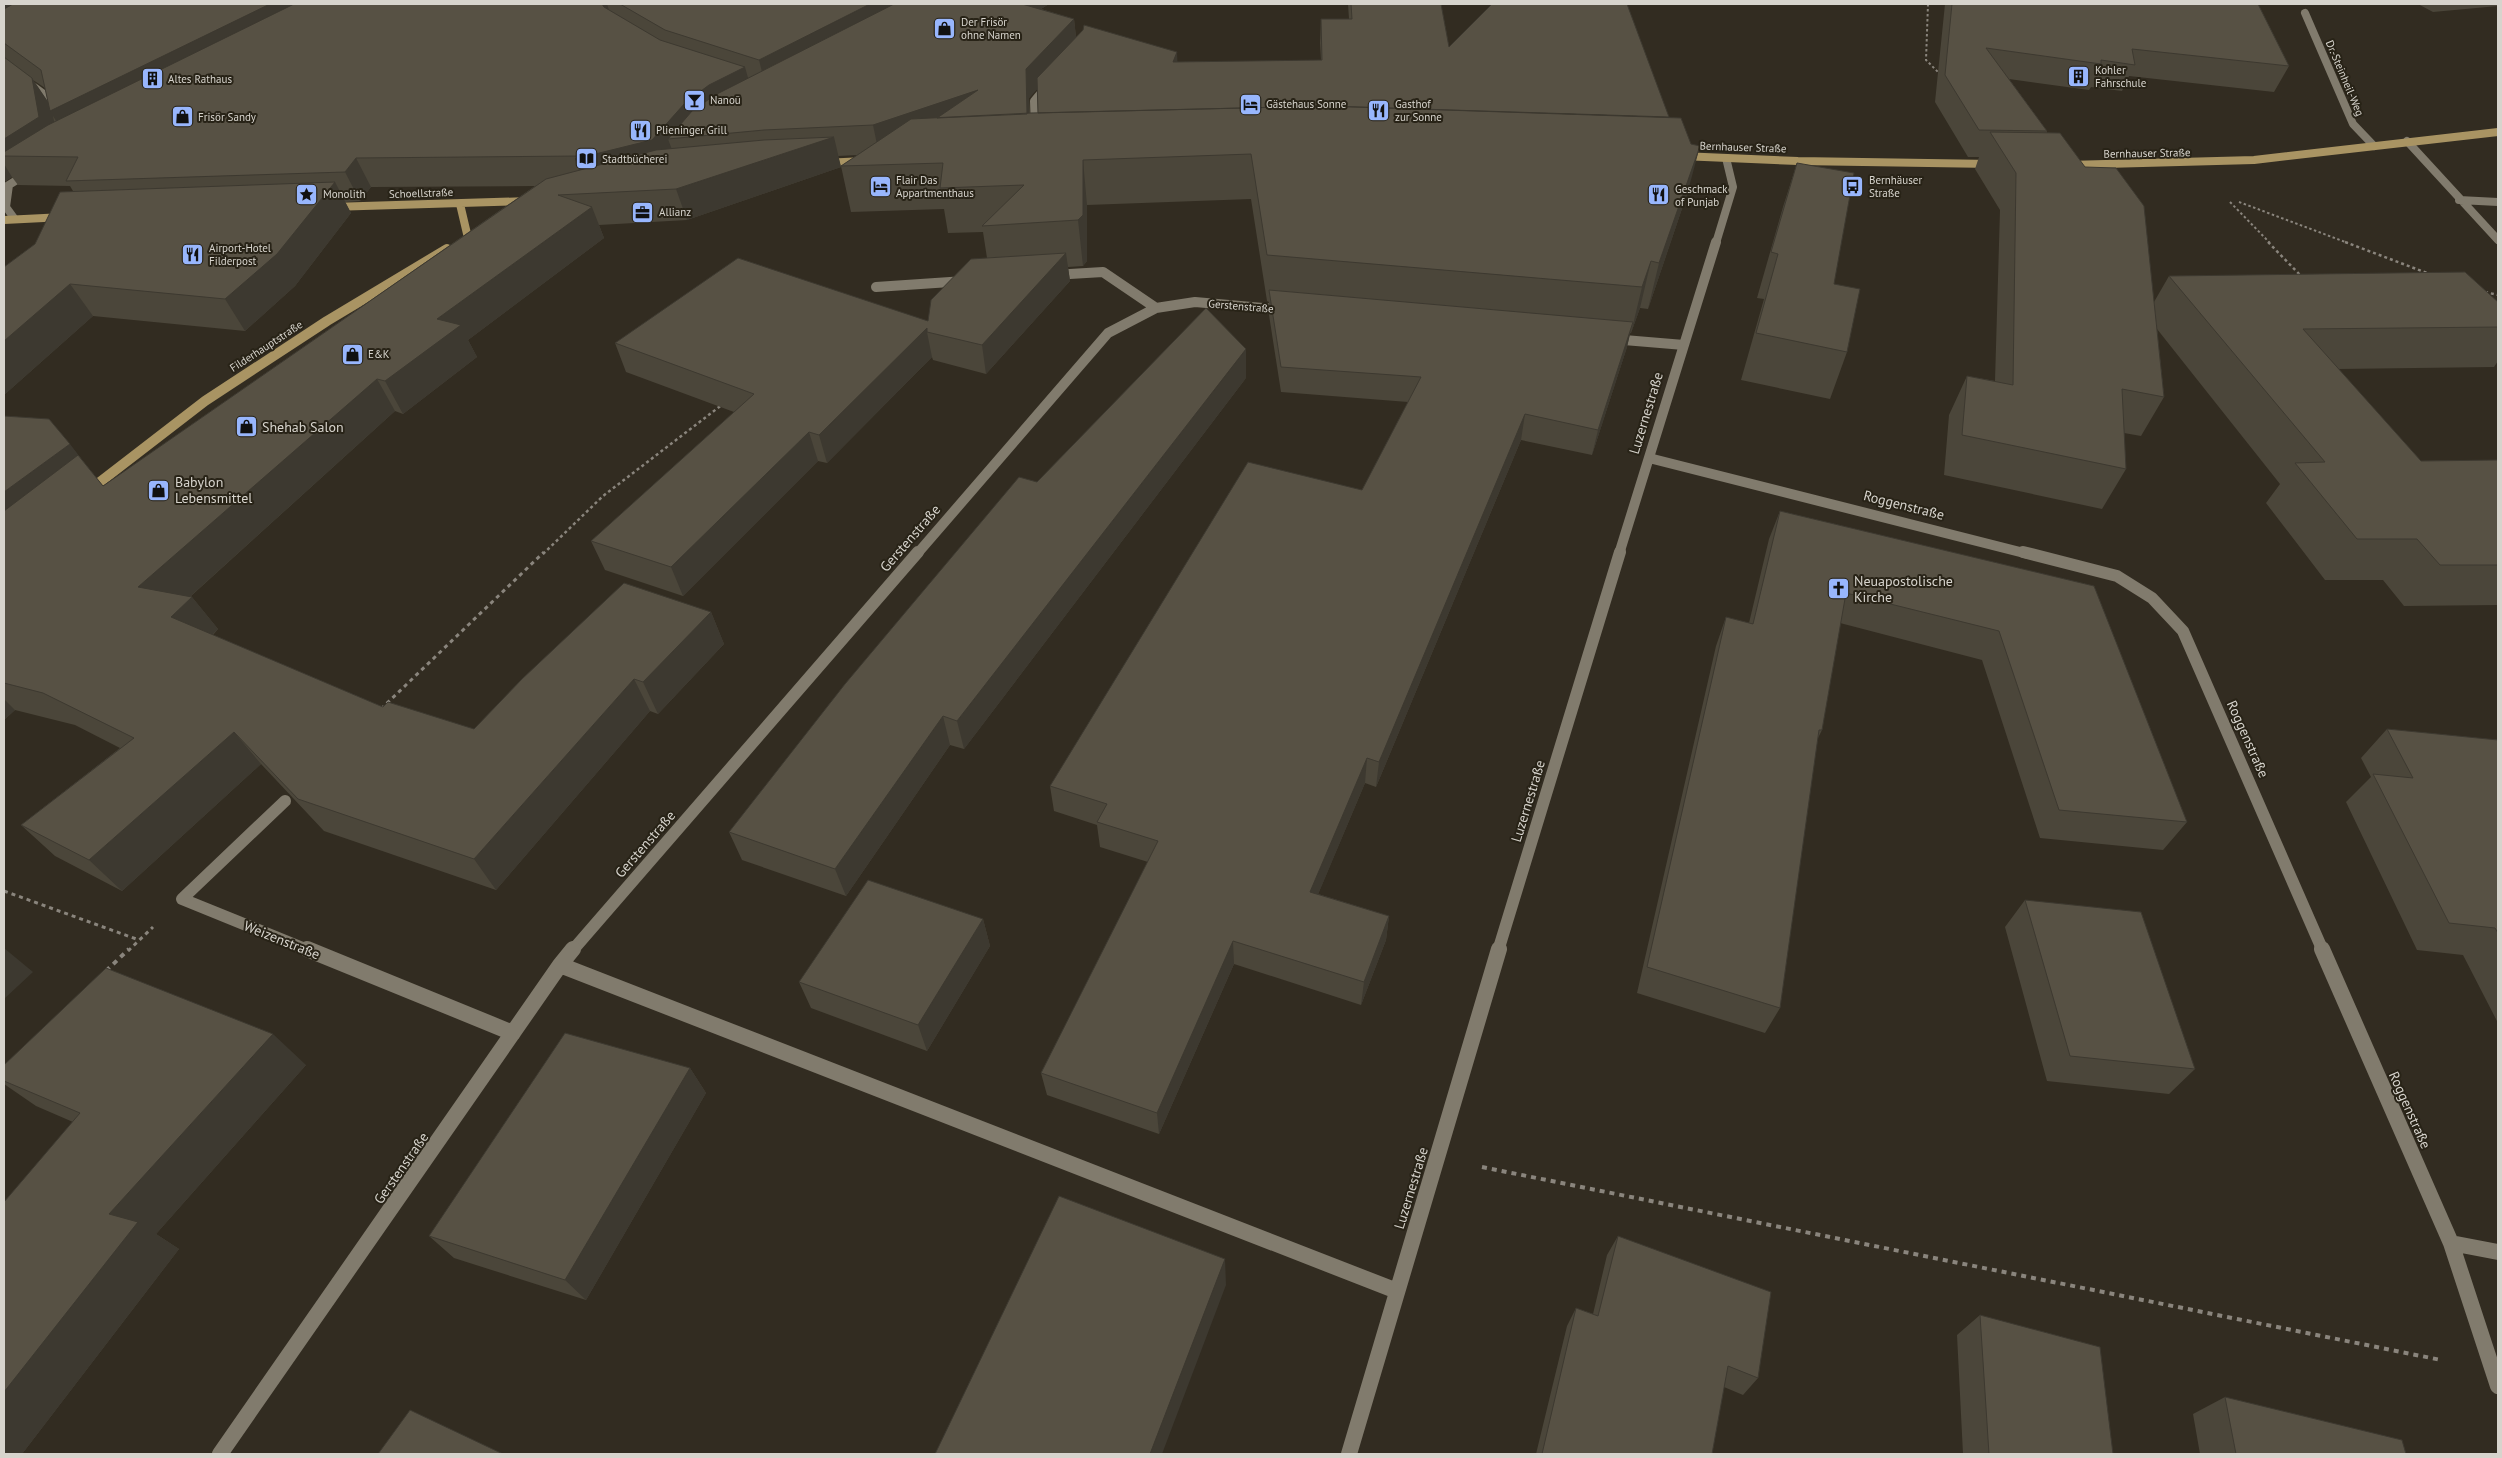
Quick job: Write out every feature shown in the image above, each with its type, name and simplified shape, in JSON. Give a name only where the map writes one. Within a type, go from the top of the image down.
[{"type":"main road","name":"Bernhauser Straße","points":[[2060,165],[2254,160],[2406,141],[2498,132]]},
{"type":"main road","name":"Bernhauser Straße","points":[[1669,155],[2004,164]]},
{"type":"main road","points":[[812,163],[872,160]]},
{"type":"main road","name":"Schoellstraße","points":[[321,208],[540,201]]},
{"type":"main road","name":"Filderhauptstraße","points":[[81,496],[205,401],[327,321],[464,240],[460,204]]},
{"type":"main road","points":[[4,220],[72,216]]},
{"type":"street","name":"Dr.-Steinheil-Weg","points":[[2305,13],[2353,124],[2374,146]]},
{"type":"street","points":[[4,65],[56,103],[60,122]]},
{"type":"street","points":[[1036,135],[1034,101],[1052,79]]},
{"type":"street","points":[[2406,141],[2498,240]]},
{"type":"street","name":"Luzernestraße","points":[[1349,1454],[1396,1291],[1649,458],[1734,187],[1726,158]]},
{"type":"street","points":[[14,218],[6,208],[6,187],[33,170]]},
{"type":"street","points":[[2460,200],[2498,202]]},
{"type":"street","points":[[1044,276],[1103,272],[1156,308]]},
{"type":"street","points":[[876,287],[974,280]]},
{"type":"street","name":"Gerstenstraße","points":[[220,1454],[560,965],[1108,333],[1156,308],[1194,302],[1302,311]]},
{"type":"street","points":[[1596,337],[1684,345]]},
{"type":"street","name":"Roggenstraße","points":[[1649,458],[2117,576],[2152,598],[2183,631],[2451,1243],[2498,1386]]},
{"type":"street","points":[[182,899],[284,801]]},
{"type":"street","name":"Weizenstraße","points":[[182,899],[513,1033]]},
{"type":"street","points":[[560,965],[1396,1291]]},
{"type":"street","points":[[2451,1243],[2498,1252]]},
{"type":"path","points":[[1928,4],[1926,60],[1944,78]]},
{"type":"path","points":[[2304,279],[2226,198],[2430,274]]},
{"type":"path","points":[[2485,292],[2498,295]]},
{"type":"path","points":[[377,713],[603,496],[727,401]]},
{"type":"path","points":[[4,891],[139,940]]},
{"type":"path","points":[[103,974],[182,899]]},
{"type":"path","points":[[1437,1158],[2493,1370]]},
{"type":"building","points":[[13,4],[270,4],[50,111],[41,70],[4,43],[4,9]]},
{"type":"building","points":[[294,4],[602,4],[660,40],[745,67],[709,85],[685,103],[652,140],[575,159],[579,156],[356,158],[345,172],[66,181],[78,157],[4,156],[4,152],[48,125]]},
{"type":"building","points":[[620,4],[870,4],[759,60],[665,30]]},
{"type":"building","points":[[894,4],[1022,4],[1074,19],[1026,69],[1027,114],[937,118],[978,90],[873,125],[764,130],[668,139],[692,111],[715,95]]},
{"type":"building","points":[[1351,4],[1441,4],[1449,47],[1492,4],[1627,4],[1669,117],[1326,106],[1038,113],[1037,78],[1083,30],[1084,25],[1177,52],[1173,62],[1322,60],[1321,19],[1352,19]]},
{"type":"building","points":[[1952,4],[2258,4],[2289,66],[2132,49],[2135,65],[2101,60],[2101,64],[1986,48],[2047,131],[1979,130],[1945,75]]},
{"type":"building","points":[[4,57],[32,78],[39,117],[4,139]]},
{"type":"building","points":[[1326,106],[1681,118],[1691,144],[1700,146],[1659,263],[1651,261],[1642,287],[1267,255],[1251,154],[1083,160],[1083,215],[1078,220],[982,226],[1024,185],[940,188],[943,163],[841,166],[911,119],[1031,113]]},
{"type":"building","points":[[1990,132],[2060,133],[2085,167],[2116,168],[2144,206],[2164,397],[2122,389],[2126,469],[1962,435],[1967,376],[2013,385],[2016,173]]},
{"type":"building","points":[[834,137],[676,189],[558,195],[592,207],[437,319],[461,325],[385,381],[377,379],[138,587],[192,597],[171,617],[383,707],[388,702],[474,729],[522,679],[624,583],[711,612],[643,682],[634,679],[474,859],[298,799],[234,732],[89,860],[21,825],[134,738],[43,693],[4,683],[4,511],[78,455],[103,486],[546,179],[656,150],[764,140]]},
{"type":"building","points":[[1797,163],[1854,173],[1834,284],[1860,289],[1847,352],[1756,333],[1778,254],[1771,252]]},
{"type":"building","points":[[335,182],[277,254],[225,299],[70,284],[4,341],[4,267],[35,244],[60,192]]},
{"type":"building","points":[[1066,253],[982,345],[927,332],[927,328],[819,435],[809,432],[671,567],[591,541],[754,394],[615,343],[738,258],[928,321],[931,300],[971,259]]},
{"type":"building","points":[[2465,272],[2498,302],[2498,327],[2303,329],[2421,461],[2498,460],[2498,565],[2440,565],[2417,539],[2357,539],[2295,463],[2325,462],[2169,276]]},
{"type":"building","points":[[1269,290],[1633,322],[1598,430],[1525,414],[1379,762],[1367,758],[1310,892],[1389,916],[1364,982],[1233,941],[1157,1113],[1041,1073],[1158,841],[1097,822],[1107,804],[1050,786],[1248,462],[1362,490],[1421,377],[1281,367]]},
{"type":"building","points":[[1206,308],[1246,349],[957,721],[943,716],[835,869],[729,832],[845,684],[1019,477],[1037,482]]},
{"type":"building","points":[[4,416],[49,419],[70,444],[4,492]]},
{"type":"building","points":[[1780,511],[2094,586],[2187,822],[2059,810],[1999,631],[1846,593],[1822,730],[1819,730],[1780,1008],[1647,967],[1726,617],[1753,624]]},
{"type":"building","points":[[2387,729],[2498,740],[2498,933],[2495,928],[2449,923],[2373,774],[2413,778]]},
{"type":"building","points":[[868,880],[983,919],[918,1025],[799,982]]},
{"type":"building","points":[[2025,900],[2141,912],[2195,1069],[2070,1056]]},
{"type":"building","points":[[106,968],[273,1034],[109,1214],[138,1222],[4,1392],[4,1202],[80,1113],[4,1081],[4,1065]]},
{"type":"building","points":[[565,1033],[690,1068],[565,1280],[429,1236]]},
{"type":"building","points":[[1059,1196],[1225,1259],[1150,1454],[935,1454]]},
{"type":"building","points":[[1618,1236],[1771,1292],[1758,1378],[1728,1366],[1712,1454],[1542,1454],[1576,1308],[1598,1316]]},
{"type":"building","points":[[1980,1315],[2100,1347],[2113,1454],[1989,1454]]},
{"type":"building","points":[[2225,1397],[2402,1440],[2406,1454],[2236,1454]]},
{"type":"building","points":[[410,1410],[503,1454],[378,1454]]},
{"type":"place","name":"Der Frisör ohne Namen","points":[[945,28]]},
{"type":"place","name":"Kohler Fahrschule","points":[[2079,76]]},
{"type":"place","name":"Altes Rathaus","points":[[152,79]]},
{"type":"place","name":"Nanoū","points":[[694,100]]},
{"type":"place","name":"Gästehaus Sonne","points":[[1250,104]]},
{"type":"place","name":"Gasthof zur Sonne","points":[[1379,110]]},
{"type":"place","name":"Frisör Sandy","points":[[182,117]]},
{"type":"place","name":"Plieninger Grill","points":[[640,130]]},
{"type":"place","name":"Stadtbücherei","points":[[586,159]]},
{"type":"place","name":"Flair Das Appartmenthaus","points":[[880,186]]},
{"type":"place","name":"Bernhäuser Straße","points":[[1853,186]]},
{"type":"place","name":"Monolith","points":[[307,194]]},
{"type":"place","name":"Geschmack of Punjab","points":[[1659,195]]},
{"type":"place","name":"Allianz","points":[[643,212]]},
{"type":"place","name":"Airport-Hotel Filderpost","points":[[193,254]]},
{"type":"place","name":"E&K","points":[[352,354]]},
{"type":"place","name":"Shehab Salon","points":[[246,427]]},
{"type":"place","name":"Babylon Lebensmittel","points":[[159,490]]},
{"type":"place","name":"Neuapostolische Kirche","points":[[1838,589]]}]
